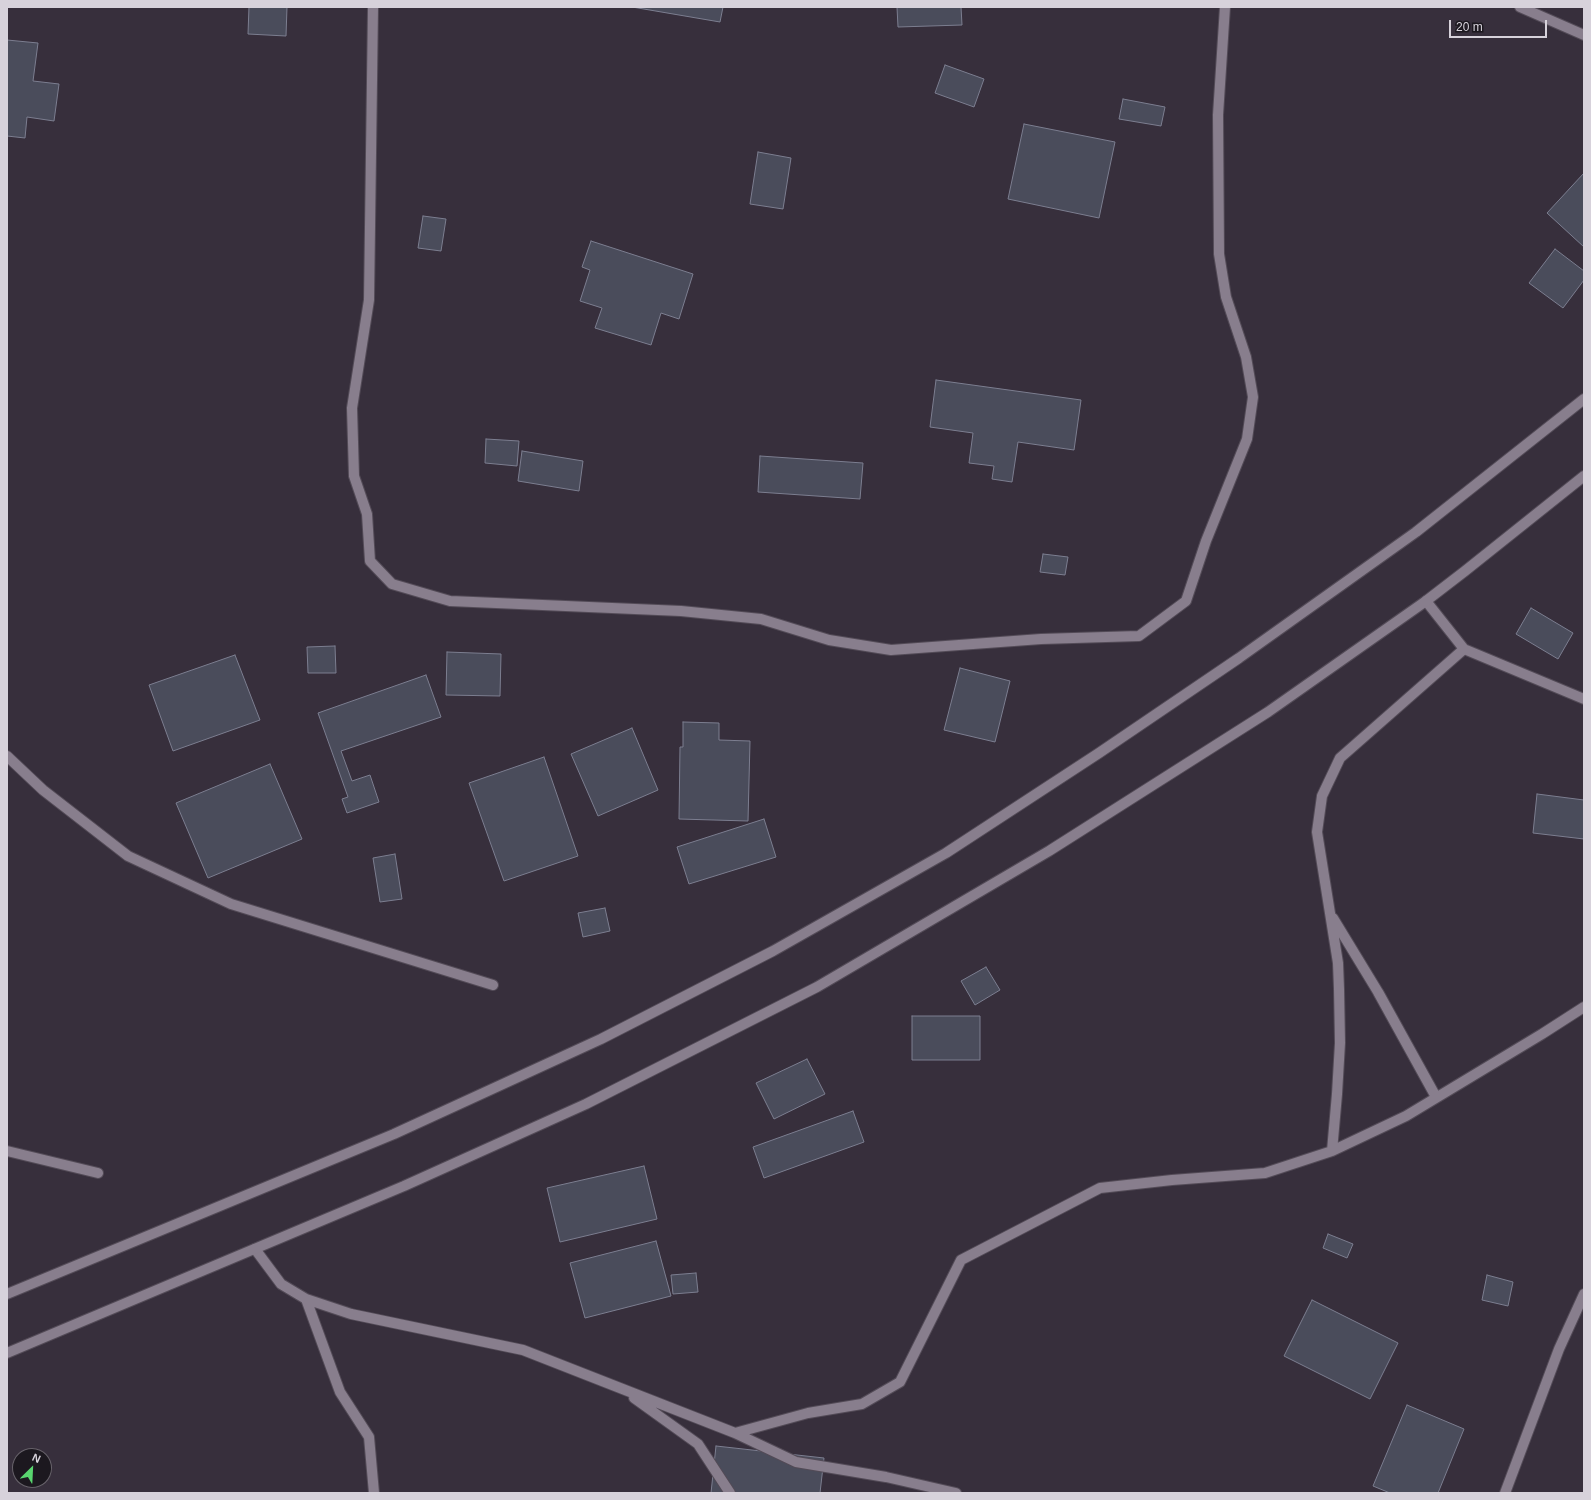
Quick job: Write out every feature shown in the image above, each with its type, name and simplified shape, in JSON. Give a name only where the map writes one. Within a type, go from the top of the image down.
[{"type":"street","points":[[373,7],[369,300],[352,408],[354,476],[367,514],[370,561],[392,584],[450,601],[681,611],[753,618],[829,640],[891,650],[1041,639],[1139,636],[1186,601],[1206,541],[1247,439],[1253,397],[1246,357],[1226,297],[1220,254],[1218,115],[1225,7]]},
{"type":"street","points":[[1520,7],[1584,35]]},
{"type":"street","points":[[7,1294],[394,1134],[601,1039],[794,939],[946,853],[1099,754],[1239,658],[1416,532],[1584,399]]},
{"type":"street","points":[[7,1354],[404,1186],[586,1104],[817,987],[1049,851],[1268,712],[1426,601],[1584,476]]},
{"type":"street","points":[[1426,601],[1464,649],[1584,699]]},
{"type":"street","points":[[1332,1152],[1340,1043],[1338,963],[1317,832],[1322,796],[1340,758],[1464,649]]},
{"type":"street","points":[[7,756],[43,790],[128,856],[231,904],[493,985]]},
{"type":"street","points":[[1331,914],[1378,992],[1436,1097]]},
{"type":"street","points":[[735,1433],[808,1413],[862,1404],[900,1382],[961,1260],[1100,1188],[1172,1180],[1265,1173],[1332,1152],[1406,1116],[1584,1007]]},
{"type":"street","points":[[7,1150],[98,1173]]},
{"type":"street","points":[[255,1249],[281,1284],[306,1298],[352,1314],[523,1350],[735,1433],[796,1462],[886,1477],[956,1493]]},
{"type":"street","points":[[1505,1493],[1559,1349],[1584,1294]]},
{"type":"street","points":[[306,1298],[340,1392],[369,1437],[374,1493]]},
{"type":"street","points":[[622,1389],[698,1444],[730,1493]]},
{"type":"building","points":[[249,7],[287,7],[286,36],[248,34]]},
{"type":"building","points":[[632,7],[723,7],[720,22]]},
{"type":"building","points":[[897,7],[961,7],[962,25],[898,27]]},
{"type":"building","points":[[7,40],[38,43],[33,81],[59,84],[54,121],[27,117],[25,138],[7,136]]},
{"type":"building","points":[[945,65],[984,79],[974,107],[935,93]]},
{"type":"building","points":[[1123,99],[1165,107],[1161,126],[1119,119]]},
{"type":"building","points":[[1024,124],[1115,142],[1099,218],[1008,199]]},
{"type":"building","points":[[758,152],[791,158],[783,209],[750,204]]},
{"type":"building","points":[[1584,173],[1584,247],[1547,213]]},
{"type":"building","points":[[423,216],[446,219],[441,251],[418,248]]},
{"type":"building","points":[[591,241],[693,274],[679,319],[661,313],[651,345],[595,328],[602,308],[580,301],[590,270],[582,267]]},
{"type":"building","points":[[1555,249],[1584,271],[1584,280],[1563,308],[1529,283]]},
{"type":"building","points":[[936,380],[1081,400],[1074,450],[1018,442],[1012,482],[992,479],[994,466],[969,463],[973,433],[930,427]]},
{"type":"building","points":[[486,439],[519,441],[517,466],[485,463]]},
{"type":"building","points":[[522,451],[583,461],[579,491],[518,481]]},
{"type":"building","points":[[760,456],[863,463],[860,499],[758,492]]},
{"type":"building","points":[[1043,554],[1068,557],[1065,575],[1040,572]]},
{"type":"building","points":[[1531,608],[1573,633],[1558,659],[1516,634]]},
{"type":"building","points":[[335,646],[336,673],[308,673],[307,647]]},
{"type":"building","points":[[447,652],[501,654],[500,696],[446,695]]},
{"type":"building","points":[[235,655],[260,720],[173,751],[149,685]]},
{"type":"building","points":[[960,668],[1010,681],[995,742],[944,730]]},
{"type":"building","points":[[426,675],[441,717],[341,751],[352,781],[370,775],[379,802],[347,813],[342,799],[348,797],[318,713]]},
{"type":"building","points":[[683,722],[719,723],[719,740],[750,741],[748,821],[679,819],[680,747],[683,747]]},
{"type":"building","points":[[632,728],[658,790],[598,816],[571,754]]},
{"type":"building","points":[[544,757],[578,856],[504,881],[469,783]]},
{"type":"building","points":[[270,764],[302,839],[208,878],[176,803]]},
{"type":"building","points":[[1537,794],[1584,800],[1584,839],[1533,833]]},
{"type":"building","points":[[764,819],[776,857],[689,884],[677,847]]},
{"type":"building","points":[[395,854],[402,899],[380,902],[373,858]]},
{"type":"building","points":[[605,908],[610,931],[583,937],[578,913]]},
{"type":"building","points":[[986,967],[1000,990],[975,1005],[961,981]]},
{"type":"building","points":[[912,1016],[980,1016],[980,1060],[912,1060]]},
{"type":"building","points":[[807,1059],[825,1094],[774,1119],[756,1083]]},
{"type":"building","points":[[853,1111],[864,1142],[764,1178],[753,1147]]},
{"type":"building","points":[[644,1166],[657,1219],[560,1242],[547,1188]]},
{"type":"building","points":[[1328,1234],[1353,1244],[1347,1258],[1323,1248]]},
{"type":"building","points":[[656,1241],[671,1296],[585,1318],[570,1263]]},
{"type":"building","points":[[696,1273],[698,1292],[673,1294],[671,1275]]},
{"type":"building","points":[[1487,1275],[1513,1282],[1508,1306],[1482,1300]]},
{"type":"building","points":[[1312,1300],[1398,1343],[1370,1399],[1284,1356]]},
{"type":"building","points":[[1407,1405],[1464,1429],[1438,1493],[1390,1493],[1373,1486]]},
{"type":"building","points":[[716,1446],[824,1458],[820,1493],[711,1493]]}]
